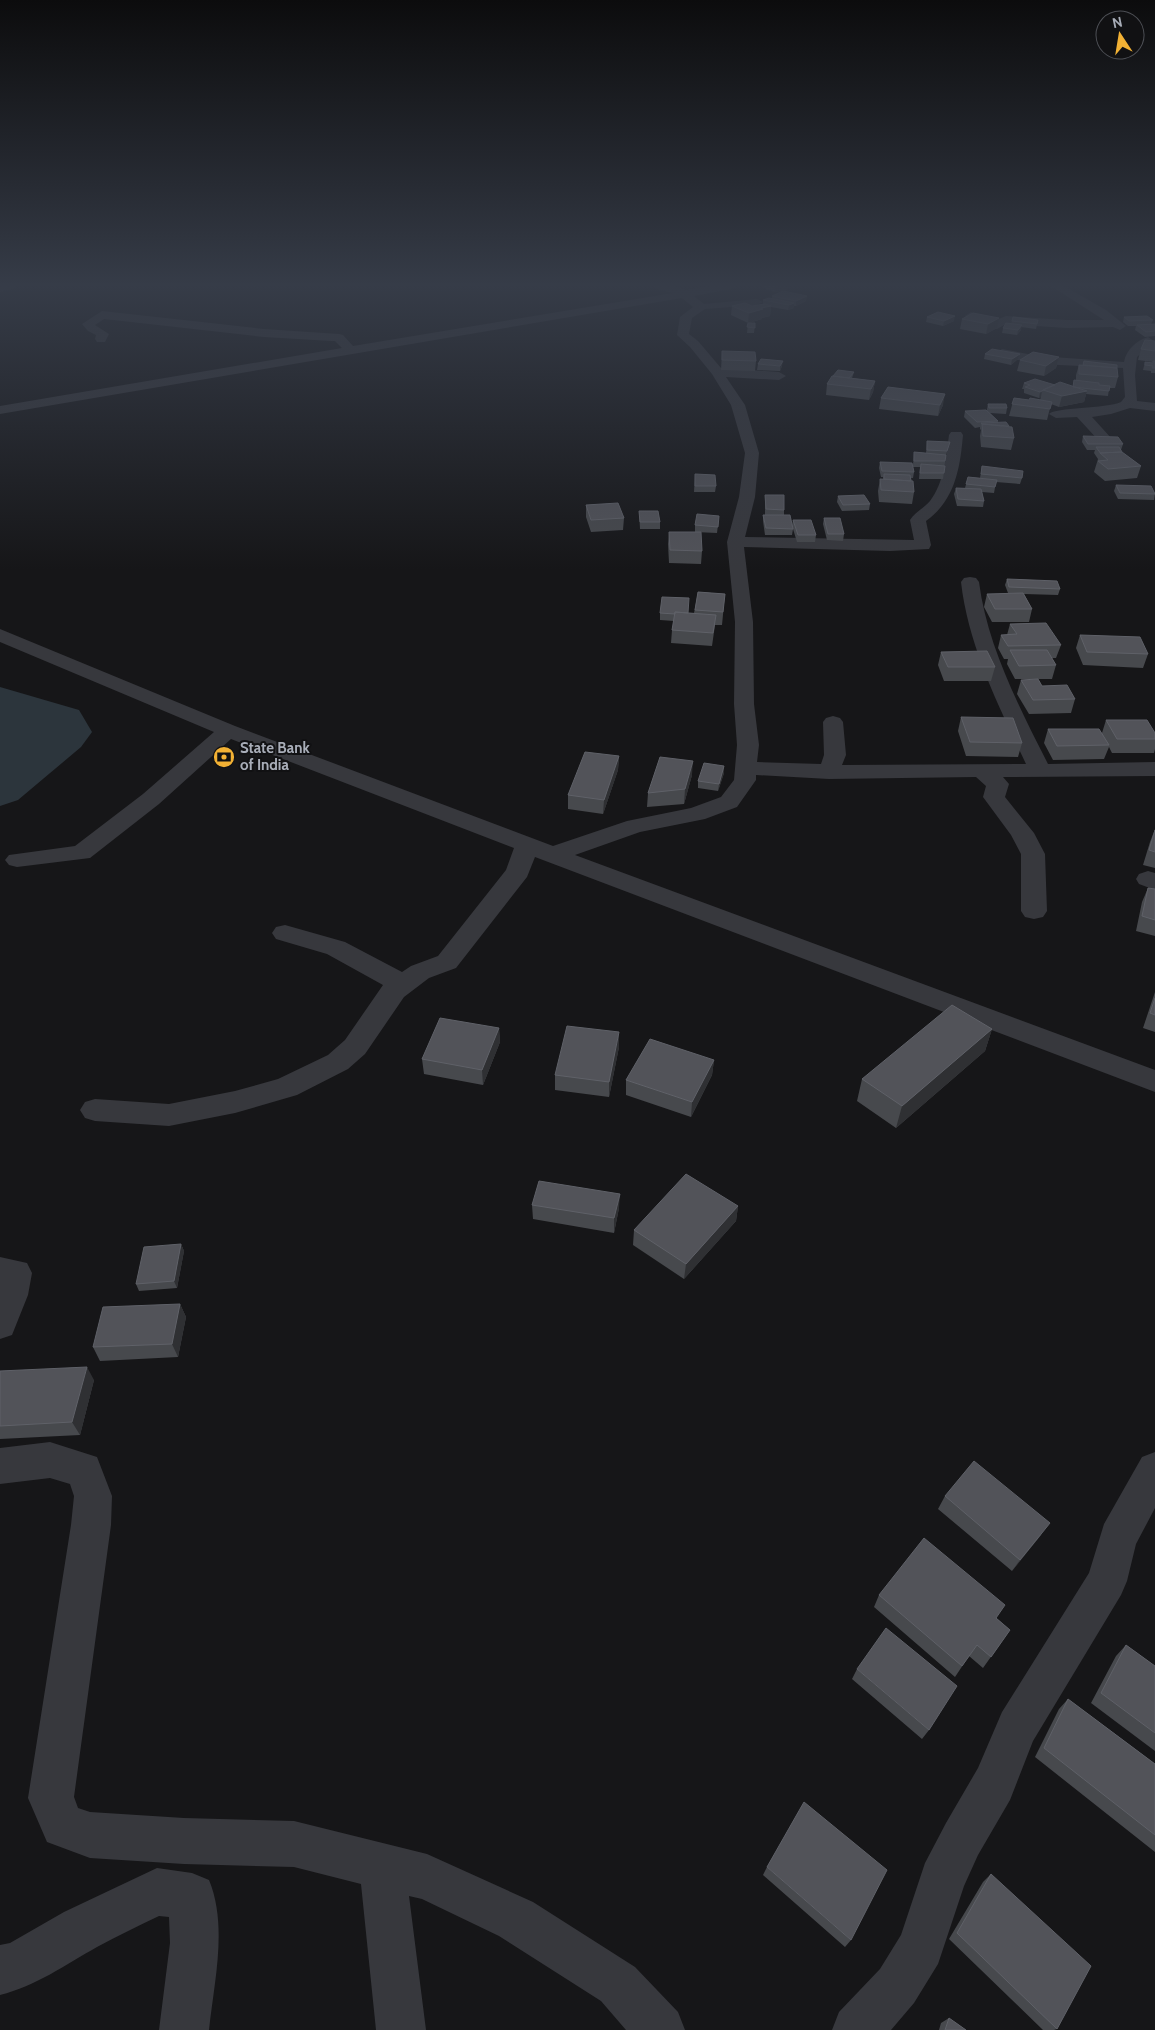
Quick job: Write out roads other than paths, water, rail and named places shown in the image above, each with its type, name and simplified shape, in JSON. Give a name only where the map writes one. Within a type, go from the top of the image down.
[{"type":"street","points":[[0,410],[171,381]]},
{"type":"street","points":[[95,1110],[169,1115],[235,1102],[286,1087],[338,1062],[355,1047],[394,990],[420,972],[447,962],[518,872],[540,850],[635,826],[697,814],[729,802],[745,780],[748,745],[744,704],[744,622],[735,542],[747,496],[752,453],[738,405],[723,381]]},
{"type":"street","points":[[1056,414],[1081,413],[1123,406],[1130,402],[1132,392],[1128,381]]},
{"type":"street","points":[[1086,398],[1123,406],[1155,407]]},
{"type":"street","points":[[1081,413],[1105,439]]},
{"type":"street","points":[[735,542],[890,546],[923,545],[918,520],[931,512],[950,479],[956,435]]},
{"type":"street","points":[[970,582],[977,618],[1005,699],[1040,770]]},
{"type":"street","points":[[0,635],[228,730],[540,850],[1155,1081]]},
{"type":"street","points":[[829,772],[835,755],[833,722]]},
{"type":"street","points":[[17,860],[82,853],[151,799],[228,730]]},
{"type":"street","points":[[746,768],[829,772],[1155,769]]},
{"type":"street","points":[[981,771],[998,784],[994,797],[1022,833],[1033,854],[1034,911]]},
{"type":"street","points":[[285,933],[336,948],[404,984]]},
{"type":"street","points":[[0,1271],[16,1273],[11,1295],[0,1324]]},
{"type":"street","points":[[0,1466],[50,1460],[84,1470],[93,1496],[91,1525],[51,1798],[63,1826],[90,1835],[184,1841],[294,1844],[427,1877],[516,1920],[618,1984],[660,2030]]},
{"type":"street","points":[[857,2030],[897,1986],[921,1947],[942,1880],[958,1847],[994,1784],[1017,1727],[1106,1581],[1118,1538],[1155,1470]]},
{"type":"street","points":[[382,1866],[401,2030]]},
{"type":"street","points":[[0,1970],[18,1966],[81,1929],[157,1892],[192,1897],[194,1943],[184,2030]]},
{"type":"place","name":"State Bank of India","points":[[224,757]]}]
